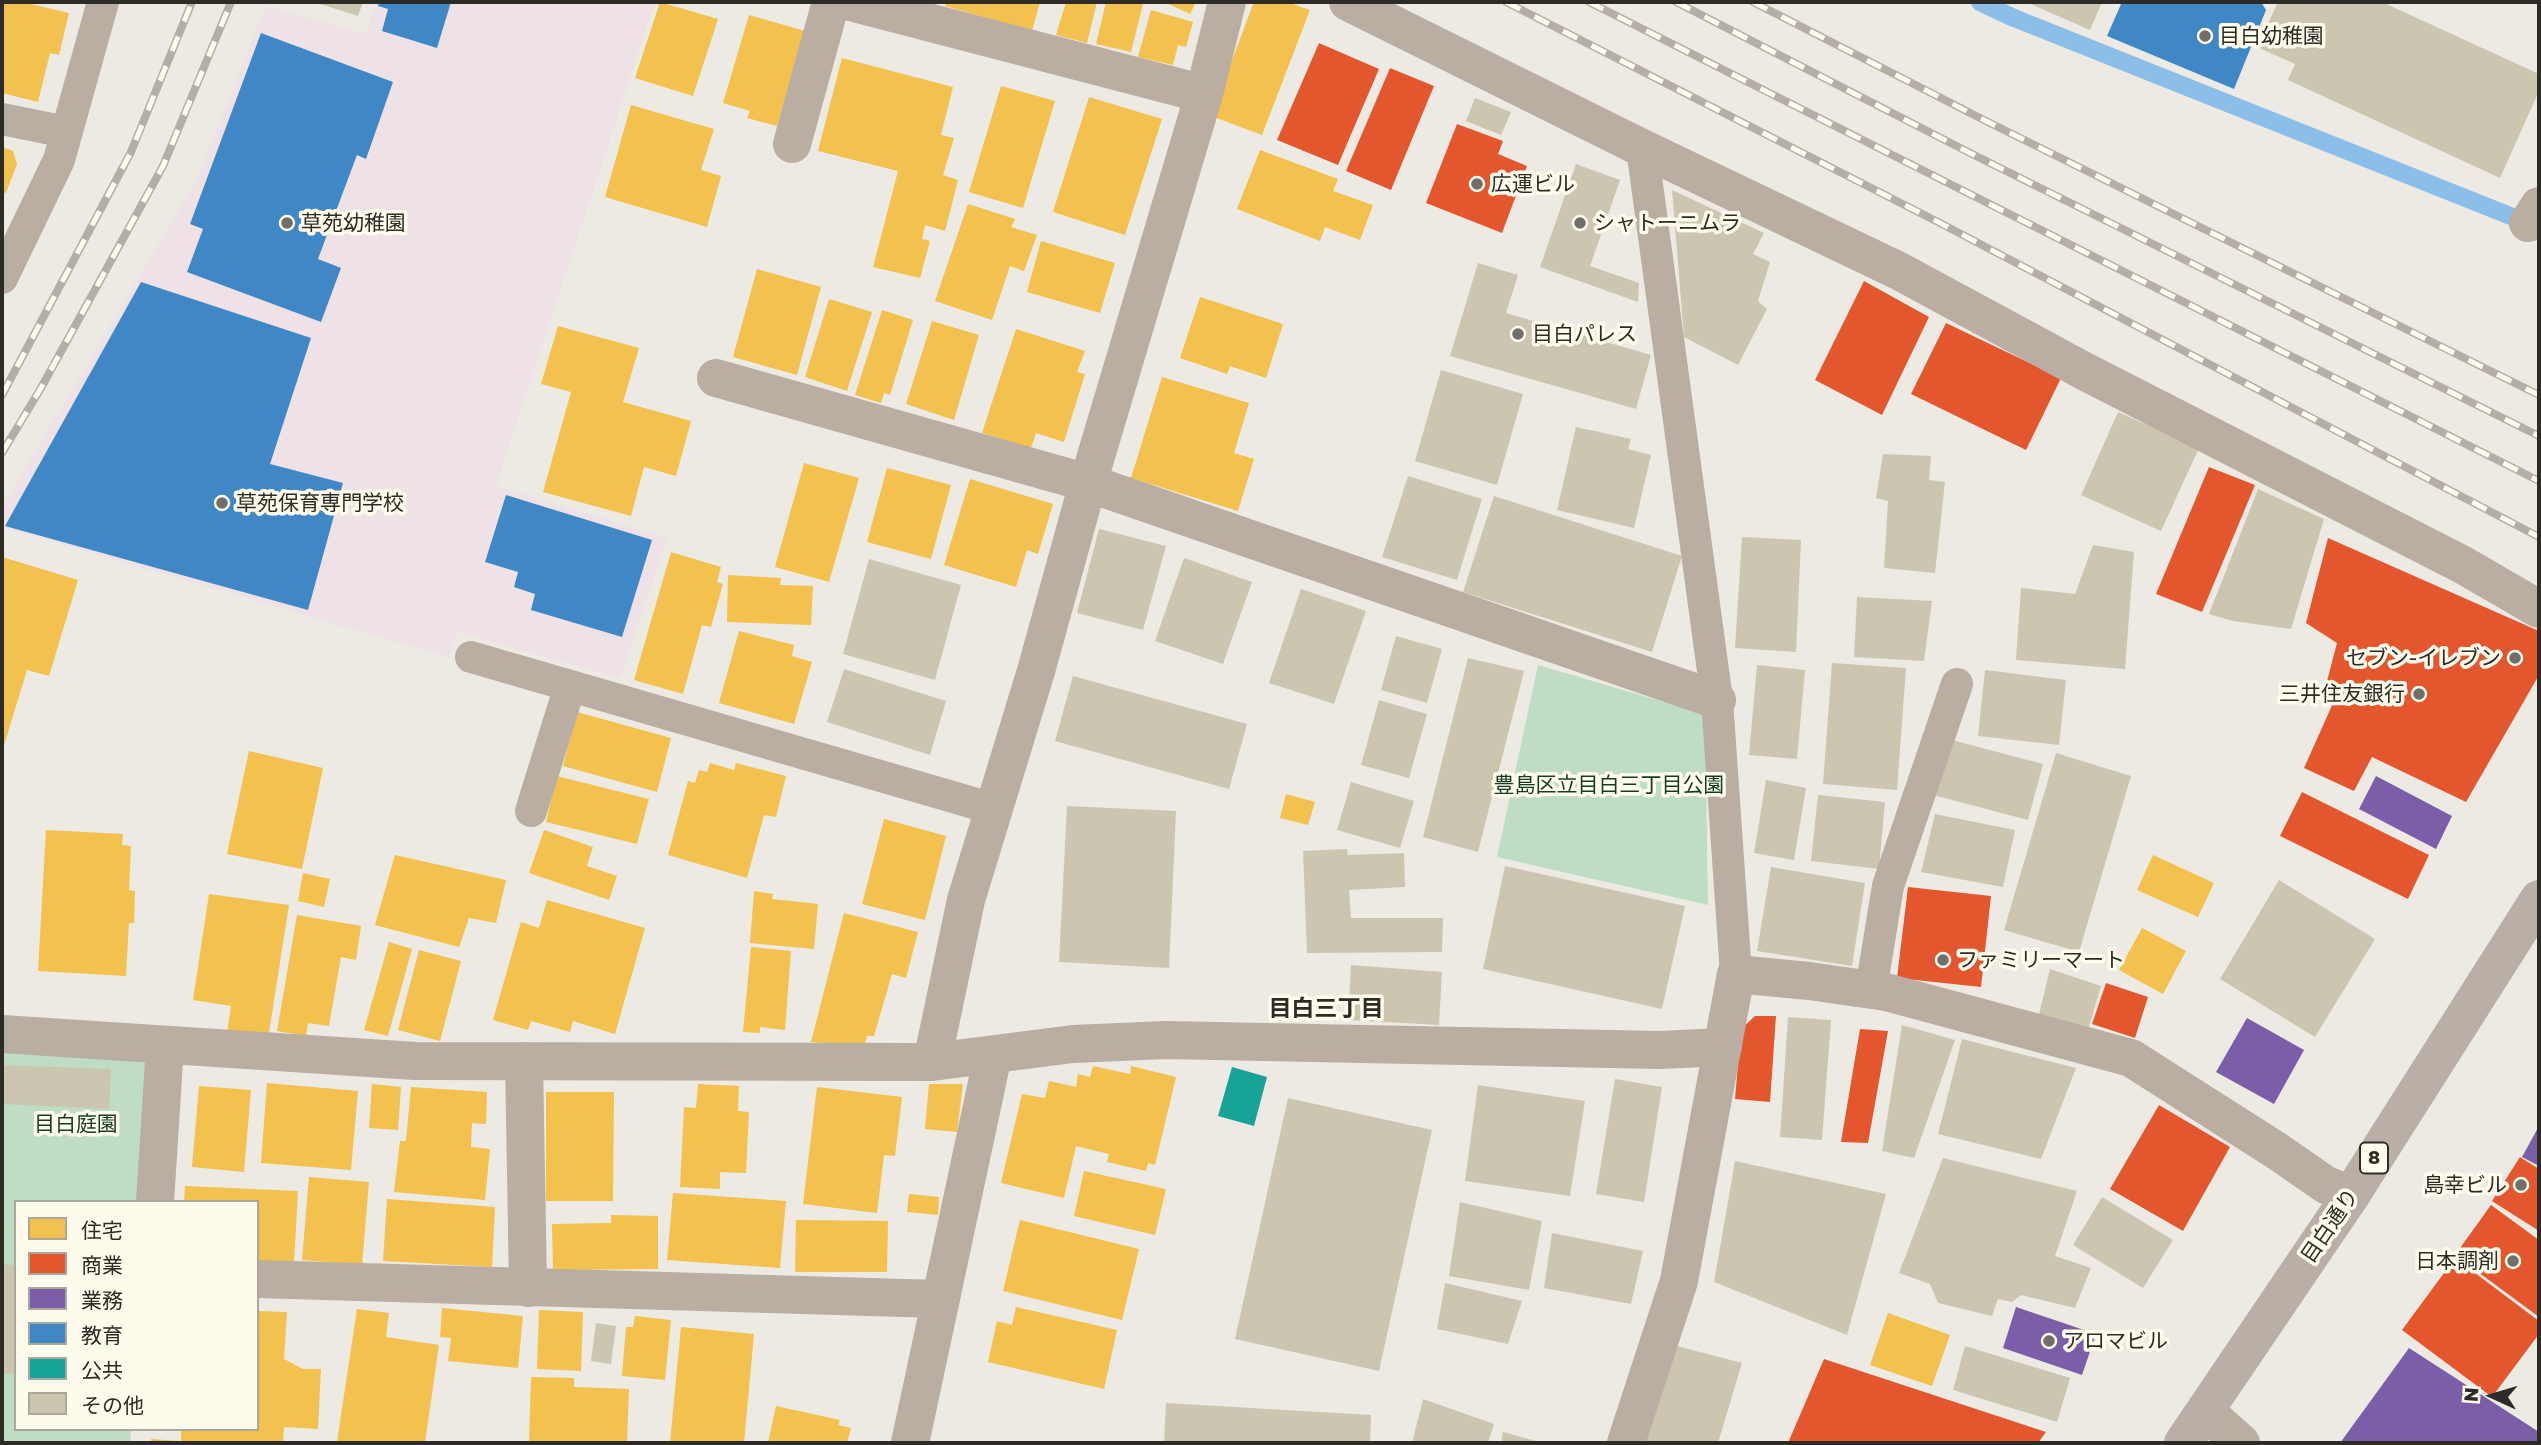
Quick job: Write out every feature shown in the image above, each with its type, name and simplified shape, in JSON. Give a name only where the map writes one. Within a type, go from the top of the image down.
[{"type":"main road","name":"目白通り","points":[[2183,1443],[2351,1195],[2539,899]]},
{"type":"street","points":[[792,144],[831,2]]},
{"type":"street","points":[[851,2],[1204,94]]},
{"type":"street","points":[[932,1062],[966,900],[1036,671],[1088,483],[1204,94],[1227,2]]},
{"type":"street","points":[[1348,2],[1899,271],[2084,371],[2463,565],[2539,609]]},
{"type":"street","points":[[716,378],[1088,483],[1717,701]]},
{"type":"street","points":[[1626,1443],[1679,1281],[1736,974],[1871,990],[2131,1058],[2326,1185],[2351,1195]]},
{"type":"street","points":[[2,1034],[415,1061],[932,1062],[1073,1044],[1166,1040],[1660,1050],[1723,1047]]},
{"type":"street","points":[[155,1200],[165,1046]]},
{"type":"street","points":[[910,1443],[993,1055]]},
{"type":"street","points":[[524,1061],[528,1288]]},
{"type":"street","points":[[259,1279],[939,1299]]},
{"type":"street","points":[[2206,1412],[2241,1443]]},
{"type":"lane","points":[[2,278],[59,160],[103,2]]},
{"type":"lane","points":[[2,119],[66,132]]},
{"type":"lane","points":[[1643,148],[1717,701],[1736,974]]},
{"type":"lane","points":[[471,657],[994,809]]},
{"type":"lane","points":[[1871,990],[1888,886],[1958,684]]},
{"type":"lane","points":[[531,811],[570,686]]},
{"type":"shaded area","points":[[375,2],[655,2],[496,486],[668,538],[620,678],[457,632],[449,657],[2,527],[2,507],[196,181],[266,6],[366,34]]},
{"type":"green space","name":"豊島区立目白三丁目公園","points":[[1538,665],[1705,714],[1708,905],[1497,857]]},
{"type":"green space","name":"目白庭園","points":[[2,1044],[155,1054],[145,1200],[14,1200],[14,1431],[131,1431],[130,1443],[2,1443]]},
{"type":"building: 住宅","points":[[2,2],[23,2],[69,13],[59,55],[50,53],[38,102],[2,93]]},
{"type":"building: 住宅","points":[[660,2],[718,19],[693,96],[635,78]]},
{"type":"building: 住宅","points":[[947,2],[1040,2],[1032,31],[945,6]]},
{"type":"building: 住宅","points":[[1066,2],[1097,2],[1087,43],[1056,35]]},
{"type":"building: 住宅","points":[[1106,2],[1143,4],[1131,52],[1096,44]]},
{"type":"building: 住宅","points":[[1164,2],[1196,2],[1190,14]]},
{"type":"building: 住宅","points":[[1254,2],[1287,2],[1310,10],[1262,135],[1211,116]]},
{"type":"building: 住宅","points":[[1151,10],[1193,22],[1186,47],[1178,45],[1173,65],[1138,57]]},
{"type":"building: 住宅","points":[[749,15],[805,31],[777,126],[747,118],[750,111],[723,103]]},
{"type":"building: 住宅","points":[[842,58],[953,87],[941,135],[954,138],[943,175],[958,180],[945,231],[925,225],[922,239],[930,241],[920,278],[873,267],[898,171],[818,151]]},
{"type":"building: 住宅","points":[[1001,86],[1055,101],[1023,208],[969,192]]},
{"type":"building: 住宅","points":[[1089,97],[1162,119],[1125,235],[1053,212]]},
{"type":"building: 住宅","points":[[631,105],[714,129],[701,170],[721,176],[707,227],[605,197]]},
{"type":"building: 住宅","points":[[2,147],[13,151],[17,164],[6,193],[2,192]]},
{"type":"building: 住宅","points":[[1260,150],[1338,179],[1333,191],[1373,205],[1360,240],[1325,227],[1320,241],[1237,209]]},
{"type":"building: 住宅","points":[[968,204],[1015,219],[1011,227],[1037,235],[1024,271],[1010,266],[992,320],[935,301]]},
{"type":"building: 住宅","points":[[1041,241],[1115,263],[1100,313],[1027,292]]},
{"type":"building: 住宅","points":[[757,269],[821,287],[797,375],[733,357]]},
{"type":"building: 住宅","points":[[1200,297],[1283,324],[1266,378],[1230,366],[1227,374],[1180,358]]},
{"type":"building: 住宅","points":[[829,299],[872,312],[847,391],[805,377]]},
{"type":"building: 住宅","points":[[882,310],[913,320],[890,395],[884,393],[881,403],[855,395]]},
{"type":"building: 住宅","points":[[932,321],[979,335],[954,420],[906,404]]},
{"type":"building: 住宅","points":[[558,326],[639,348],[623,402],[691,421],[676,476],[644,467],[631,516],[543,492],[571,392],[541,384]]},
{"type":"building: 住宅","points":[[1016,329],[1085,351],[1077,372],[1085,374],[1064,442],[1036,433],[1031,448],[982,433]]},
{"type":"building: 住宅","points":[[1162,377],[1249,403],[1234,453],[1254,459],[1238,511],[1131,478]]},
{"type":"building: 住宅","points":[[804,463],[859,478],[829,582],[775,567]]},
{"type":"building: 住宅","points":[[887,468],[951,485],[931,559],[867,542]]},
{"type":"building: 住宅","points":[[970,479],[1053,504],[1038,554],[1027,550],[1016,587],[944,565]]},
{"type":"building: 住宅","points":[[671,552],[721,567],[717,582],[723,584],[711,627],[702,625],[683,694],[634,680]]},
{"type":"building: 住宅","points":[[2,557],[78,580],[49,676],[27,670],[2,752]]},
{"type":"building: 住宅","points":[[728,575],[781,578],[780,585],[813,586],[811,625],[727,622]]},
{"type":"building: 住宅","points":[[739,631],[794,645],[792,656],[812,662],[794,724],[719,703]]},
{"type":"building: 住宅","points":[[577,712],[671,738],[657,792],[563,766]]},
{"type":"building: 住宅","points":[[249,751],[323,768],[302,869],[227,854]]},
{"type":"building: 住宅","points":[[710,763],[734,770],[736,763],[786,776],[776,817],[764,815],[747,878],[668,855],[688,781],[695,783],[699,770],[707,772]]},
{"type":"building: 住宅","points":[[557,776],[649,799],[637,844],[546,822]]},
{"type":"building: 住宅","points":[[1286,794],[1315,802],[1308,825],[1280,818]]},
{"type":"building: 住宅","points":[[884,819],[946,836],[925,920],[862,904]]},
{"type":"building: 住宅","points":[[46,830],[123,834],[122,845],[131,846],[129,890],[135,891],[134,923],[129,923],[126,976],[38,971]]},
{"type":"building: 住宅","points":[[544,830],[593,847],[587,866],[617,876],[609,900],[529,873]]},
{"type":"building: 住宅","points":[[395,855],[506,880],[496,923],[469,918],[459,947],[375,925]]},
{"type":"building: 住宅","points":[[2153,855],[2214,883],[2198,917],[2137,890]]},
{"type":"building: 住宅","points":[[303,873],[330,879],[324,907],[298,901]]},
{"type":"building: 住宅","points":[[754,891],[773,894],[772,899],[818,904],[814,949],[750,943]]},
{"type":"building: 住宅","points":[[209,894],[289,905],[268,1039],[227,1033],[231,1006],[193,1000]]},
{"type":"building: 住宅","points":[[547,900],[645,928],[615,1034],[573,1021],[570,1032],[531,1021],[528,1030],[493,1020],[521,922],[539,928]]},
{"type":"building: 住宅","points":[[844,913],[918,932],[906,978],[892,974],[874,1036],[867,1036],[864,1046],[811,1042]]},
{"type":"building: 住宅","points":[[297,915],[361,926],[356,960],[341,957],[329,1026],[308,1023],[306,1036],[277,1031]]},
{"type":"building: 住宅","points":[[2142,928],[2186,951],[2163,994],[2119,970]]},
{"type":"building: 住宅","points":[[389,942],[412,949],[388,1036],[364,1030]]},
{"type":"building: 住宅","points":[[751,947],[791,951],[785,1030],[760,1027],[760,1033],[743,1032]]},
{"type":"building: 住宅","points":[[419,950],[461,961],[440,1041],[398,1030]]},
{"type":"building: 住宅","points":[[1093,1066],[1130,1074],[1131,1066],[1176,1077],[1155,1165],[1148,1163],[1146,1171],[1107,1162],[1109,1154],[1076,1146],[1064,1198],[1001,1183],[1022,1094],[1045,1098],[1049,1081],[1076,1087],[1078,1074],[1090,1077]]},
{"type":"building: 住宅","points":[[267,1083],[358,1091],[351,1170],[261,1163]]},
{"type":"building: 住宅","points":[[372,1084],[401,1087],[398,1130],[369,1128]]},
{"type":"building: 住宅","points":[[698,1084],[739,1086],[738,1111],[749,1112],[746,1173],[720,1172],[720,1189],[680,1187],[684,1107],[696,1108]]},
{"type":"building: 住宅","points":[[929,1084],[963,1084],[957,1132],[925,1129]]},
{"type":"building: 住宅","points":[[199,1086],[251,1090],[244,1172],[192,1167]]},
{"type":"building: 住宅","points":[[411,1087],[487,1092],[486,1124],[472,1123],[471,1147],[490,1149],[485,1200],[394,1192],[400,1141],[406,1141]]},
{"type":"building: 住宅","points":[[817,1087],[902,1097],[895,1156],[884,1155],[877,1213],[803,1204]]},
{"type":"building: 住宅","points":[[546,1092],[614,1092],[613,1201],[546,1201]]},
{"type":"building: 住宅","points":[[1084,1171],[1166,1189],[1155,1235],[1074,1216]]},
{"type":"building: 住宅","points":[[309,1177],[369,1182],[362,1265],[302,1260]]},
{"type":"building: 住宅","points":[[185,1186],[298,1191],[294,1263],[259,1261],[259,1200],[184,1200]]},
{"type":"building: 住宅","points":[[673,1193],[786,1201],[780,1268],[667,1260]]},
{"type":"building: 住宅","points":[[909,1194],[939,1197],[938,1215],[907,1212]]},
{"type":"building: 住宅","points":[[387,1199],[495,1207],[492,1267],[383,1261]]},
{"type":"building: 住宅","points":[[611,1215],[658,1216],[658,1269],[553,1270],[552,1224],[611,1223]]},
{"type":"building: 住宅","points":[[796,1220],[888,1221],[887,1272],[795,1272]]},
{"type":"building: 住宅","points":[[1020,1220],[1139,1249],[1122,1320],[1003,1291]]},
{"type":"building: 住宅","points":[[1016,1307],[1117,1330],[1104,1389],[988,1362],[997,1321],[1012,1325]]},
{"type":"building: 住宅","points":[[442,1308],[523,1316],[518,1368],[448,1361],[451,1338],[440,1337]]},
{"type":"building: 住宅","points":[[357,1309],[389,1313],[386,1337],[439,1345],[425,1443],[337,1442]]},
{"type":"building: 住宅","points":[[539,1310],[583,1312],[581,1371],[537,1369]]},
{"type":"building: 住宅","points":[[259,1311],[287,1312],[284,1359],[303,1369],[321,1369],[318,1429],[284,1427],[283,1443],[181,1443],[181,1431],[259,1431]]},
{"type":"building: 住宅","points":[[1888,1313],[1950,1335],[1932,1386],[1870,1365]]},
{"type":"building: 住宅","points":[[635,1316],[671,1320],[665,1380],[622,1376],[626,1327],[633,1327]]},
{"type":"building: 住宅","points":[[681,1327],[754,1334],[744,1443],[670,1443]]},
{"type":"building: 住宅","points":[[531,1377],[574,1378],[574,1387],[629,1389],[627,1443],[529,1443]]},
{"type":"building: 住宅","points":[[776,1406],[840,1420],[838,1425],[851,1428],[847,1443],[768,1443]]},
{"type":"building: 住宅","points":[[151,1439],[180,1441],[180,1443],[151,1443]]},
{"type":"building: 商業","points":[[1319,43],[1379,69],[1338,165],[1277,140]]},
{"type":"building: 商業","points":[[1390,68],[1434,86],[1391,190],[1346,171]]},
{"type":"building: 商業","name":"広運ビル","points":[[1457,124],[1503,141],[1498,154],[1527,166],[1502,233],[1426,203]]},
{"type":"building: 商業","points":[[1864,281],[1929,317],[1882,415],[1815,380]]},
{"type":"building: 商業","points":[[1946,323],[2061,378],[2026,450],[1911,394]]},
{"type":"building: 商業","points":[[2209,467],[2255,485],[2202,612],[2156,594]]},
{"type":"building: 商業","points":[[2328,538],[2539,631],[2539,675],[2466,802],[2372,757],[2354,791],[2304,768],[2338,692],[2326,685],[2337,643],[2306,623]]},
{"type":"building: 商業","points":[[2302,792],[2429,855],[2408,899],[2280,836]]},
{"type":"building: 商業","points":[[1908,887],[1991,896],[1981,987],[1897,978]]},
{"type":"building: 商業","points":[[2106,983],[2148,997],[2135,1038],[2092,1024]]},
{"type":"building: 商業","points":[[1755,1016],[1776,1016],[1770,1102],[1735,1099],[1741,1029]]},
{"type":"building: 商業","points":[[1860,1029],[1888,1031],[1868,1143],[1841,1142]]},
{"type":"building: 商業","points":[[2159,1105],[2230,1147],[2183,1231],[2110,1189]]},
{"type":"building: 商業","name":"島幸ビル","points":[[2520,1157],[2539,1169],[2539,1231],[2492,1201]]},
{"type":"building: 商業","points":[[2491,1205],[2539,1240],[2539,1317],[2455,1255]]},
{"type":"building: 商業","points":[[2455,1258],[2539,1321],[2539,1334],[2492,1397],[2402,1330]]},
{"type":"building: 商業","points":[[1824,1359],[2046,1432],[2038,1443],[1788,1443]]},
{"type":"building: 業務","points":[[2376,776],[2452,816],[2436,849],[2359,809]]},
{"type":"building: 業務","points":[[2247,1018],[2304,1050],[2274,1104],[2216,1072]]},
{"type":"building: 業務","points":[[2539,1126],[2539,1166],[2522,1157]]},
{"type":"building: 業務","name":"アロマビル","points":[[2016,1307],[2096,1334],[2082,1375],[2003,1348]]},
{"type":"building: 業務","points":[[2409,1348],[2539,1432],[2539,1443],[2340,1443]]},
{"type":"building: 教育","points":[[379,2],[451,2],[437,48],[382,31],[388,9],[378,6]]},
{"type":"building: 教育","points":[[2122,2],[2261,2],[2266,10],[2234,89],[2107,36]]},
{"type":"building: 教育","points":[[261,33],[393,82],[366,159],[357,155],[318,259],[341,268],[321,322],[187,272],[203,229],[190,224]]},
{"type":"building: 教育","points":[[141,282],[311,338],[270,464],[343,483],[308,610],[5,526]]},
{"type":"building: 教育","points":[[506,495],[652,540],[622,637],[531,610],[535,594],[514,587],[518,572],[485,562]]},
{"type":"building: 公共","points":[[1232,1067],[1267,1077],[1254,1126],[1218,1116]]},
{"type":"building: その他","points":[[314,2],[363,2],[358,16]]},
{"type":"building: その他","points":[[2026,2],[2102,2],[2090,30]]},
{"type":"building: その他","points":[[2278,2],[2382,2],[2539,74],[2539,91],[2500,178],[2288,80],[2295,64],[2257,47]]},
{"type":"building: その他","points":[[1475,98],[1511,112],[1501,135],[1466,121]]},
{"type":"building: その他","name":"シャトーニムラ","points":[[1576,164],[1620,180],[1590,266],[1639,283],[1638,302],[1540,267]]},
{"type":"building: その他","points":[[1672,190],[1764,233],[1753,254],[1770,262],[1758,301],[1767,309],[1738,365],[1684,337]]},
{"type":"building: その他","name":"目白パレス","points":[[1478,263],[1518,275],[1506,313],[1651,355],[1636,409],[1450,356]]},
{"type":"building: その他","points":[[1441,370],[1523,394],[1497,485],[1415,461]]},
{"type":"building: その他","points":[[2118,412],[2199,448],[2161,531],[2081,495]]},
{"type":"building: その他","points":[[1576,427],[1631,439],[1628,449],[1651,455],[1634,528],[1557,510]]},
{"type":"building: その他","points":[[1883,454],[1931,456],[1929,480],[1945,482],[1935,573],[1884,568],[1888,501],[1876,498]]},
{"type":"building: その他","points":[[1408,476],[1482,499],[1457,580],[1382,557]]},
{"type":"building: その他","points":[[2258,489],[2324,519],[2291,629],[2233,621],[2209,614]]},
{"type":"building: その他","points":[[1494,496],[1682,556],[1652,652],[1463,592]]},
{"type":"building: その他","points":[[1099,529],[1166,546],[1143,630],[1077,613]]},
{"type":"building: その他","points":[[1742,537],[1801,540],[1796,652],[1735,648]]},
{"type":"building: その他","points":[[2093,545],[2134,552],[2125,669],[2016,660],[2021,588],[2075,594]]},
{"type":"building: その他","points":[[1184,558],[1252,582],[1223,664],[1155,641]]},
{"type":"building: その他","points":[[869,559],[961,585],[935,680],[843,654]]},
{"type":"building: その他","points":[[1301,589],[1366,611],[1334,704],[1269,683]]},
{"type":"building: その他","points":[[1857,597],[1932,601],[1924,661],[1854,657]]},
{"type":"building: その他","points":[[1396,636],[1442,649],[1427,703],[1381,690]]},
{"type":"building: その他","points":[[1468,658],[1524,671],[1478,852],[1423,837]]},
{"type":"building: その他","points":[[1832,663],[1906,668],[1897,790],[1823,784]]},
{"type":"building: その他","points":[[1757,665],[1805,670],[1797,759],[1749,755]]},
{"type":"building: その他","points":[[844,669],[946,701],[930,755],[827,722]]},
{"type":"building: その他","points":[[1985,670],[2066,680],[2059,745],[1978,736]]},
{"type":"building: その他","points":[[1073,676],[1247,724],[1229,789],[1055,741]]},
{"type":"building: その他","points":[[1379,700],[1427,714],[1409,778],[1361,765]]},
{"type":"building: その他","points":[[1948,739],[2043,764],[2028,820],[1933,795]]},
{"type":"building: その他","points":[[2056,753],[2131,776],[2079,952],[2004,930]]},
{"type":"building: その他","points":[[1766,780],[1806,788],[1794,860],[1754,853]]},
{"type":"building: その他","points":[[1351,782],[1414,801],[1400,848],[1337,830]]},
{"type":"building: その他","points":[[1818,795],[1885,802],[1879,869],[1811,861]]},
{"type":"building: その他","points":[[1067,806],[1176,811],[1169,968],[1059,962]]},
{"type":"building: その他","points":[[1935,814],[2015,830],[2003,887],[1921,872]]},
{"type":"building: その他","points":[[1347,849],[1348,855],[1404,853],[1405,887],[1349,890],[1351,918],[1443,918],[1442,952],[1307,953],[1303,851]]},
{"type":"building: その他","points":[[1505,866],[1685,906],[1662,1009],[1483,969]]},
{"type":"building: その他","points":[[1771,867],[1865,883],[1852,966],[1757,951]]},
{"type":"building: その他","points":[[2279,880],[2375,939],[2315,1037],[2220,979]]},
{"type":"building: その他","points":[[1351,965],[1442,972],[1439,1025],[1348,1020]]},
{"type":"building: その他","points":[[2050,969],[2101,986],[2087,1033],[2038,1019]]},
{"type":"building: その他","points":[[1788,1017],[1831,1020],[1822,1140],[1780,1137]]},
{"type":"building: その他","points":[[1902,1025],[1955,1040],[1914,1158],[1882,1151]]},
{"type":"building: その他","points":[[1962,1039],[2076,1068],[2041,1159],[1938,1134]]},
{"type":"building: その他","points":[[2,1065],[111,1069],[109,1109],[2,1104]]},
{"type":"building: その他","points":[[1615,1079],[1662,1087],[1644,1202],[1596,1194]]},
{"type":"building: その他","points":[[1478,1085],[1585,1101],[1570,1196],[1465,1181]]},
{"type":"building: その他","points":[[1288,1098],[1432,1130],[1379,1371],[1235,1339]]},
{"type":"building: その他","points":[[1943,1158],[2077,1191],[2055,1256],[2091,1268],[2075,1308],[2021,1295],[2012,1302],[1998,1299],[1992,1316],[1938,1303],[1930,1284],[1899,1273]]},
{"type":"building: その他","points":[[1735,1161],[1886,1194],[1847,1335],[1714,1282]]},
{"type":"building: その他","points":[[2102,1197],[2173,1240],[2143,1288],[2073,1245]]},
{"type":"building: その他","points":[[1460,1202],[1542,1221],[1529,1290],[1449,1276]]},
{"type":"building: その他","points":[[1552,1233],[1643,1251],[1631,1304],[1544,1288]]},
{"type":"building: その他","points":[[2,1264],[14,1265],[14,1374],[2,1373]]},
{"type":"building: その他","points":[[1445,1283],[1522,1301],[1508,1344],[1437,1329]]},
{"type":"building: その他","points":[[596,1323],[616,1326],[611,1364],[591,1361]]},
{"type":"building: その他","points":[[1677,1346],[1742,1363],[1718,1443],[1642,1443]]},
{"type":"building: その他","points":[[1965,1346],[2070,1378],[2057,1422],[1953,1390]]},
{"type":"building: その他","points":[[1423,1399],[1494,1424],[1488,1443],[1412,1443]]},
{"type":"building: その他","points":[[1166,1403],[1371,1415],[1370,1443],[1164,1443]]},
{"type":"building: その他","points":[[1503,1432],[1540,1442],[1540,1443],[1501,1443]]},
{"type":"waterway","points":[[1980,2],[2014,18],[2528,223]]},
{"type":"railway","points":[[2,395],[131,152],[192,2]]},
{"type":"railway","points":[[2,453],[41,388],[163,166],[231,2]]},
{"type":"railway","points":[[1506,2],[1940,223],[2539,537]]},
{"type":"railway","points":[[1589,2],[2539,481]]},
{"type":"railway","points":[[1676,2],[1974,155],[2539,436]]},
{"type":"railway","points":[[1753,2],[1988,122],[2539,395]]},
{"type":"place","name":"目白幼稚園","points":[[2205,36]]},
{"type":"place","name":"広運ビル","points":[[1477,184]]},
{"type":"place","name":"草苑幼稚園","points":[[287,223]]},
{"type":"place","name":"シャトーニムラ","points":[[1580,223]]},
{"type":"place","name":"目白パレス","points":[[1518,334]]},
{"type":"place","name":"草苑保育専門学校","points":[[222,503]]},
{"type":"place","name":"セブン-イレブン","points":[[2515,658]]},
{"type":"place","name":"三井住友銀行","points":[[2419,694]]},
{"type":"place","name":"ファミリーマート","points":[[1943,960]]},
{"type":"place","name":"島幸ビル","points":[[2521,1185]]},
{"type":"place","name":"日本調剤","points":[[2513,1261]]},
{"type":"place","name":"アロマビル","points":[[2049,1341]]},
{"type":"district","name":"目白三丁目","points":[[1326,1009]]}]
